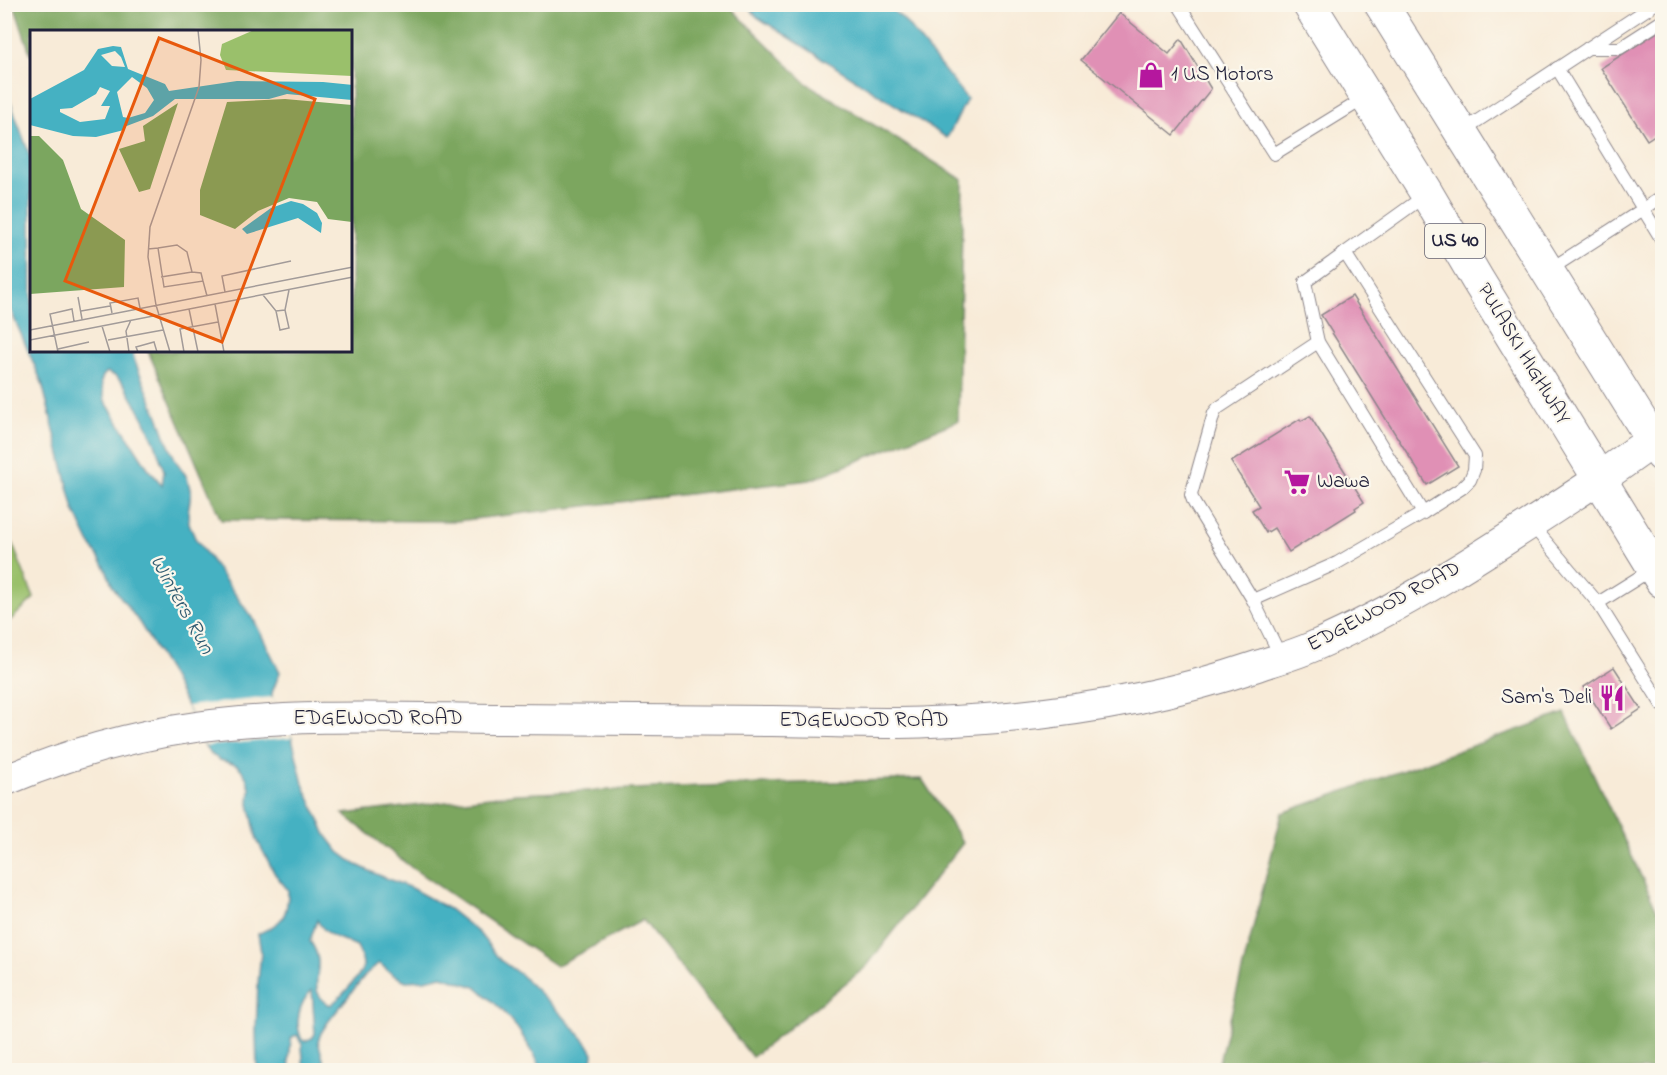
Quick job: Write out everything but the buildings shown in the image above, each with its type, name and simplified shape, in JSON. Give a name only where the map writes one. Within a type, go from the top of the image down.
[{"type":"main road","name":"PULASKI HIGHWAY","points":[[1309,4],[1659,574]]},
{"type":"main road","name":"US 40","points":[[1381,4],[1548,271],[1660,443]]},
{"type":"main road","name":"EDGEWOOD ROAD","points":[[1599,479],[1660,443]]},
{"type":"street","name":"EDGEWOOD ROAD","points":[[4,781],[57,761],[127,740],[196,727],[283,719],[620,719],[926,723],[1002,718],[1084,708],[1145,697],[1220,679],[1309,649],[1380,614],[1442,579],[1599,479]]},
{"type":"lane","points":[[1178,4],[1274,154],[1366,98]]},
{"type":"lane","points":[[1461,132],[1655,4]]},
{"type":"lane","points":[[1587,48],[1620,48],[1662,21]]},
{"type":"lane","points":[[1557,68],[1662,240]]},
{"type":"lane","points":[[1423,513],[1318,342],[1305,282],[1427,194]]},
{"type":"lane","points":[[1548,271],[1662,196]]},
{"type":"lane","points":[[1253,600],[1337,563],[1423,513],[1462,488],[1470,480],[1474,470],[1475,456],[1345,253]]},
{"type":"lane","points":[[1282,658],[1253,600],[1191,495],[1214,413],[1218,408],[1318,342]]},
{"type":"lane","points":[[1531,524],[1598,603],[1662,705]]},
{"type":"lane","points":[[1598,603],[1659,574]]},
{"type":"green space","points":[[14,5],[728,5],[806,83],[963,180],[958,421],[810,480],[457,521],[221,520],[148,352],[352,352],[352,30],[30,30],[30,53]]},
{"type":"green space","points":[[4,523],[34,598],[5,625],[4,625]]},
{"type":"green space","points":[[1565,713],[1662,921],[1662,1070],[1217,1070],[1282,813]]},
{"type":"green space","points":[[922,779],[963,843],[866,967],[752,1057],[643,920],[556,966],[412,868],[343,814],[516,794]]},
{"type":"water","points":[[747,5],[887,5],[903,19],[967,99],[947,138],[757,17]]},
{"type":"water","name":"Winters Run","points":[[4,85],[30,156],[30,352],[132,352],[167,441],[176,461],[187,477],[191,493],[189,523],[195,538],[255,622],[280,672],[272,697],[292,738],[303,784],[326,835],[339,852],[355,864],[411,888],[449,909],[479,933],[500,960],[521,975],[587,1043],[593,1053],[592,1062],[600,1070],[542,1070],[518,1029],[478,988],[442,976],[406,981],[392,974],[379,963],[366,974],[321,1033],[318,1041],[326,1070],[304,1070],[303,1045],[297,1035],[291,1040],[289,1062],[291,1069],[296,1070],[257,1070],[256,1031],[261,952],[258,934],[273,926],[285,914],[288,890],[275,874],[257,840],[249,804],[250,788],[246,777],[236,765],[220,760],[205,746],[168,670],[139,622],[113,587],[105,567],[89,542],[74,510],[42,383],[5,297]],"holes":[[[107,372],[124,384],[155,443],[164,471],[162,485],[148,468],[105,401],[101,382],[103,376]],[[317,920],[325,931],[357,946],[362,958],[362,969],[355,980],[330,1005],[319,995],[316,985],[318,960],[310,941]],[[312,990],[315,1034],[305,1041],[302,1040],[298,1020],[301,1007]]]},
{"type":"pier","points":[[273,697],[292,738],[205,746],[187,706]]},
{"type":"place","name":"1 US Motors","points":[[1151,75]]},
{"type":"place","name":"Wawa","points":[[1297,482]]},
{"type":"place","name":"Sam's Deli","points":[[1612,698]]}]
